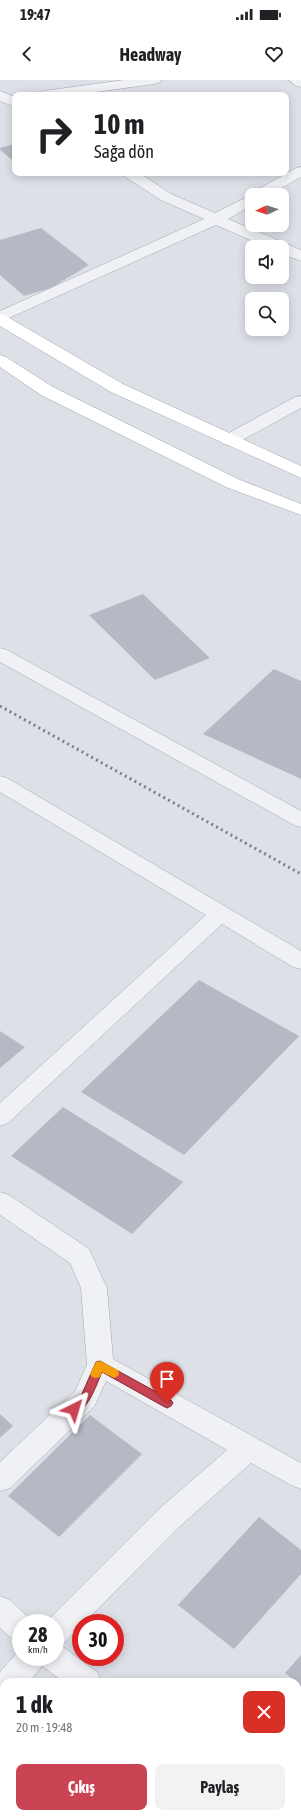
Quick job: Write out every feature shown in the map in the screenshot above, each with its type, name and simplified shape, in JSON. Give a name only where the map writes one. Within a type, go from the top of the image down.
[{"type":"main road","points":[[0,318],[117,388],[301,473]]},
{"type":"main road","points":[[0,360],[47,390],[232,483],[301,510]]},
{"type":"street","points":[[66,92],[154,80]]},
{"type":"street","points":[[296,80],[301,83]]},
{"type":"street","points":[[271,188],[301,171]]},
{"type":"street","points":[[134,176],[166,197],[263,240]]},
{"type":"street","points":[[0,318],[216,219],[245,202]]},
{"type":"street","points":[[289,251],[301,256]]},
{"type":"street","points":[[229,440],[301,401]]},
{"type":"street","points":[[0,654],[301,820]]},
{"type":"street","points":[[0,783],[301,961]]},
{"type":"street","points":[[0,1117],[221,914]]},
{"type":"street","points":[[0,1202],[80,1256],[94,1288],[100,1365],[85,1399],[0,1479]]},
{"type":"street","points":[[100,1365],[301,1477]]},
{"type":"street","points":[[64,1624],[168,1518],[248,1448]]},
{"type":"street","points":[[0,1609],[12,1620]]},
{"type":"street","points":[[64,1665],[82,1678]]},
{"type":"street","points":[[14,1678],[24,1666]]},
{"type":"building","points":[[12,145],[12,160],[0,150],[0,148]]},
{"type":"building","points":[[41,228],[89,265],[51,288],[24,296],[0,275],[0,240]]},
{"type":"building","points":[[143,594],[210,658],[155,680],[89,615]]},
{"type":"building","points":[[274,669],[301,681],[301,779],[203,734]]},
{"type":"building","points":[[199,980],[299,1036],[184,1155],[81,1092]]},
{"type":"building","points":[[0,1031],[25,1047],[0,1068]]},
{"type":"building","points":[[63,1107],[183,1182],[132,1234],[11,1156]]},
{"type":"building","points":[[0,1414],[13,1426],[0,1438]]},
{"type":"building","points":[[90,1415],[142,1454],[59,1537],[8,1496]]},
{"type":"building","points":[[259,1517],[301,1550],[301,1574],[234,1649],[178,1605]]},
{"type":"building","points":[[301,1655],[301,1678],[291,1678],[285,1673]]},
{"type":"railway","points":[[0,706],[301,874]]},
{"type":"slow traffic","points":[[96,1374],[100,1365],[114,1373]]},
{"type":"route","points":[[74,1409],[85,1399],[100,1365],[167,1403]]}]
